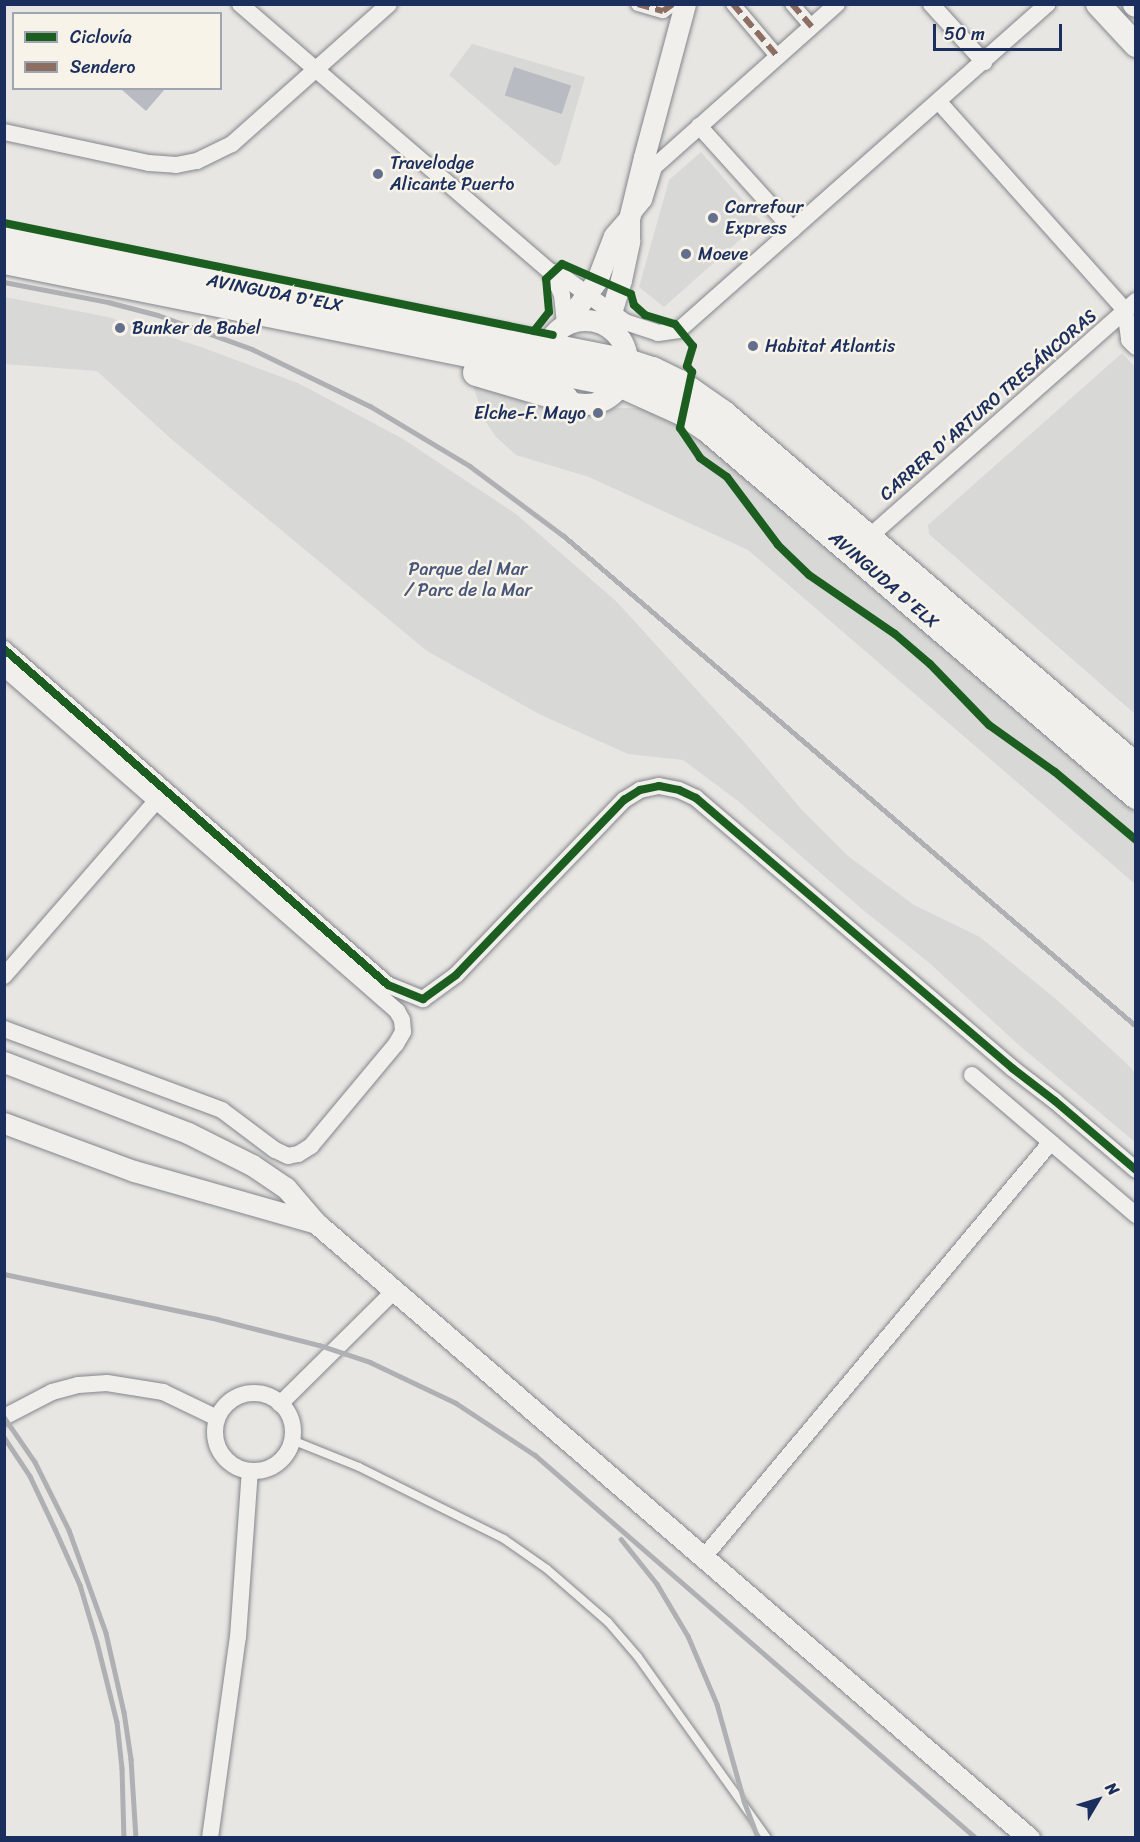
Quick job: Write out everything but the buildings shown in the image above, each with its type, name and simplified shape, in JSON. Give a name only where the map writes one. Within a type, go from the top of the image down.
[{"type":"main road","points":[[1098,4],[1136,45]]},
{"type":"main road","name":"AVINGUDA D'ELX","points":[[4,238],[545,358]]},
{"type":"main road","name":"AVINGUDA D'ELX","points":[[4,260],[244,308],[624,373],[652,370],[700,396],[1136,767]]},
{"type":"main road","points":[[244,308],[340,340],[473,372],[564,398]]},
{"type":"main road","name":"AVINGUDA D'ELX","points":[[624,373],[707,428],[1136,795]]},
{"type":"street","points":[[240,4],[551,273],[562,295],[565,324]]},
{"type":"street","points":[[4,132],[149,163],[176,165],[197,161],[232,144],[389,4]]},
{"type":"street","points":[[638,4],[663,11],[673,4]]},
{"type":"street","points":[[685,4],[629,219],[628,241],[614,321],[618,336],[625,348],[624,373],[610,396],[585,404],[564,398],[550,386],[545,358],[552,335],[565,324],[587,296],[601,272],[614,236],[629,219],[644,200],[654,167],[837,4]]},
{"type":"street","points":[[732,4],[778,57]]},
{"type":"street","points":[[792,4],[812,27]]},
{"type":"street","points":[[931,4],[984,62]]},
{"type":"street","points":[[565,324],[586,320],[614,321],[658,333],[679,330],[1048,4]]},
{"type":"street","points":[[939,102],[1130,306],[1129,340],[1136,347]]},
{"type":"street","points":[[699,126],[793,230]]},
{"type":"street","points":[[551,273],[558,273],[614,321]]},
{"type":"street","name":"CARRER D'ARTURO TRESÁNCORAS","points":[[867,538],[1130,306]]},
{"type":"street","points":[[4,650],[388,985],[423,999],[456,975],[624,800],[640,790],[659,786],[696,798],[1003,1060],[1136,1170]]},
{"type":"street","points":[[4,668],[397,1011],[402,1020],[403,1032],[396,1044],[310,1146],[298,1154],[288,1155],[275,1150],[222,1110],[4,1029]]},
{"type":"street","points":[[4,976],[156,801]]},
{"type":"street","points":[[4,1062],[220,1147],[286,1188],[316,1223],[1029,1838]]},
{"type":"street","points":[[972,1075],[1136,1215]]},
{"type":"street","points":[[4,1123],[134,1171],[316,1223]]},
{"type":"street","points":[[703,1558],[1050,1142]]},
{"type":"street","points":[[280,1404],[395,1290]]},
{"type":"street","points":[[4,1417],[52,1392],[78,1385],[107,1383],[163,1392],[217,1418]]},
{"type":"street","points":[[245,1394],[258,1394],[280,1404],[288,1415],[292,1427],[292,1440],[288,1451],[272,1467],[250,1471],[228,1462],[220,1453],[216,1442],[217,1418],[224,1407],[245,1394]]},
{"type":"street","points":[[210,1838],[238,1637],[250,1471]]},
{"type":"lane","points":[[292,1440],[359,1467],[493,1534],[547,1569],[608,1622],[638,1657],[767,1838]]},
{"type":"shaded area","points":[[472,44],[585,77],[560,163],[555,166],[449,75]]},
{"type":"shaded area","points":[[514,67],[571,86],[562,114],[505,96]]},
{"type":"shaded area","points":[[122,90],[164,90],[146,111]]},
{"type":"shaded area","name":"Moeve","points":[[701,152],[761,221],[664,307],[639,287],[669,180]]},
{"type":"shaded area","name":"Parque del Mar / Parc de la Mar","points":[[5,297],[108,317],[201,347],[298,383],[403,439],[516,514],[617,602],[746,744],[802,810],[848,856],[914,905],[980,937],[1057,1000],[1125,1062],[1135,1073],[1135,1142],[1020,1046],[927,961],[863,910],[738,801],[683,760],[628,754],[541,715],[427,651],[169,437],[97,371],[5,364]]},
{"type":"shaded area","points":[[1122,353],[1136,368],[1135,714],[929,534],[928,525]]},
{"type":"shaded area","points":[[471,380],[587,415],[616,408],[648,408],[684,423],[1135,806],[1135,884],[748,550],[589,477],[516,455],[496,437],[485,421]]},
{"type":"railway","points":[[4,282],[108,302],[158,315],[252,349],[370,406],[470,466],[564,536],[1136,1026]]},
{"type":"railway","points":[[4,1274],[217,1319],[319,1345],[370,1362],[456,1403],[535,1455],[976,1838]]},
{"type":"railway","points":[[4,1417],[35,1462],[69,1530],[106,1633],[124,1712],[131,1759],[136,1838]]},
{"type":"railway","points":[[4,1437],[30,1476],[80,1585],[117,1722],[122,1768],[124,1838]]},
{"type":"railway","points":[[621,1539],[657,1584],[688,1636],[717,1704],[744,1801],[758,1838]]},
{"type":"marked path","points":[[638,4],[663,11],[673,4]]},
{"type":"marked path","points":[[733,4],[778,57]]},
{"type":"marked path","points":[[792,4],[812,27]]},
{"type":"cycle path","points":[[4,223],[553,335]]},
{"type":"cycle path","points":[[534,331],[549,312],[546,279],[562,264],[631,294],[634,305],[645,315],[675,324],[693,346],[687,366],[692,372],[680,428],[700,458],[727,477],[778,545],[809,575],[895,634],[930,664],[989,725],[1055,772],[1136,840]]},
{"type":"cycle path","points":[[4,649],[388,985],[423,999],[456,975],[624,800],[640,790],[659,786],[679,790],[696,798],[1012,1068],[1055,1101],[1136,1170]]},
{"type":"place","name":"Travelodge Alicante Puerto","points":[[378,174]]},
{"type":"place","name":"Carrefour Express","points":[[713,218]]},
{"type":"place","name":"Moeve","points":[[686,254]]},
{"type":"place","name":"Bunker de Babel","points":[[120,328]]},
{"type":"place","name":"Habitat Atlantis","points":[[753,346]]},
{"type":"place","name":"Elche-F. Mayo","points":[[598,413]]}]
